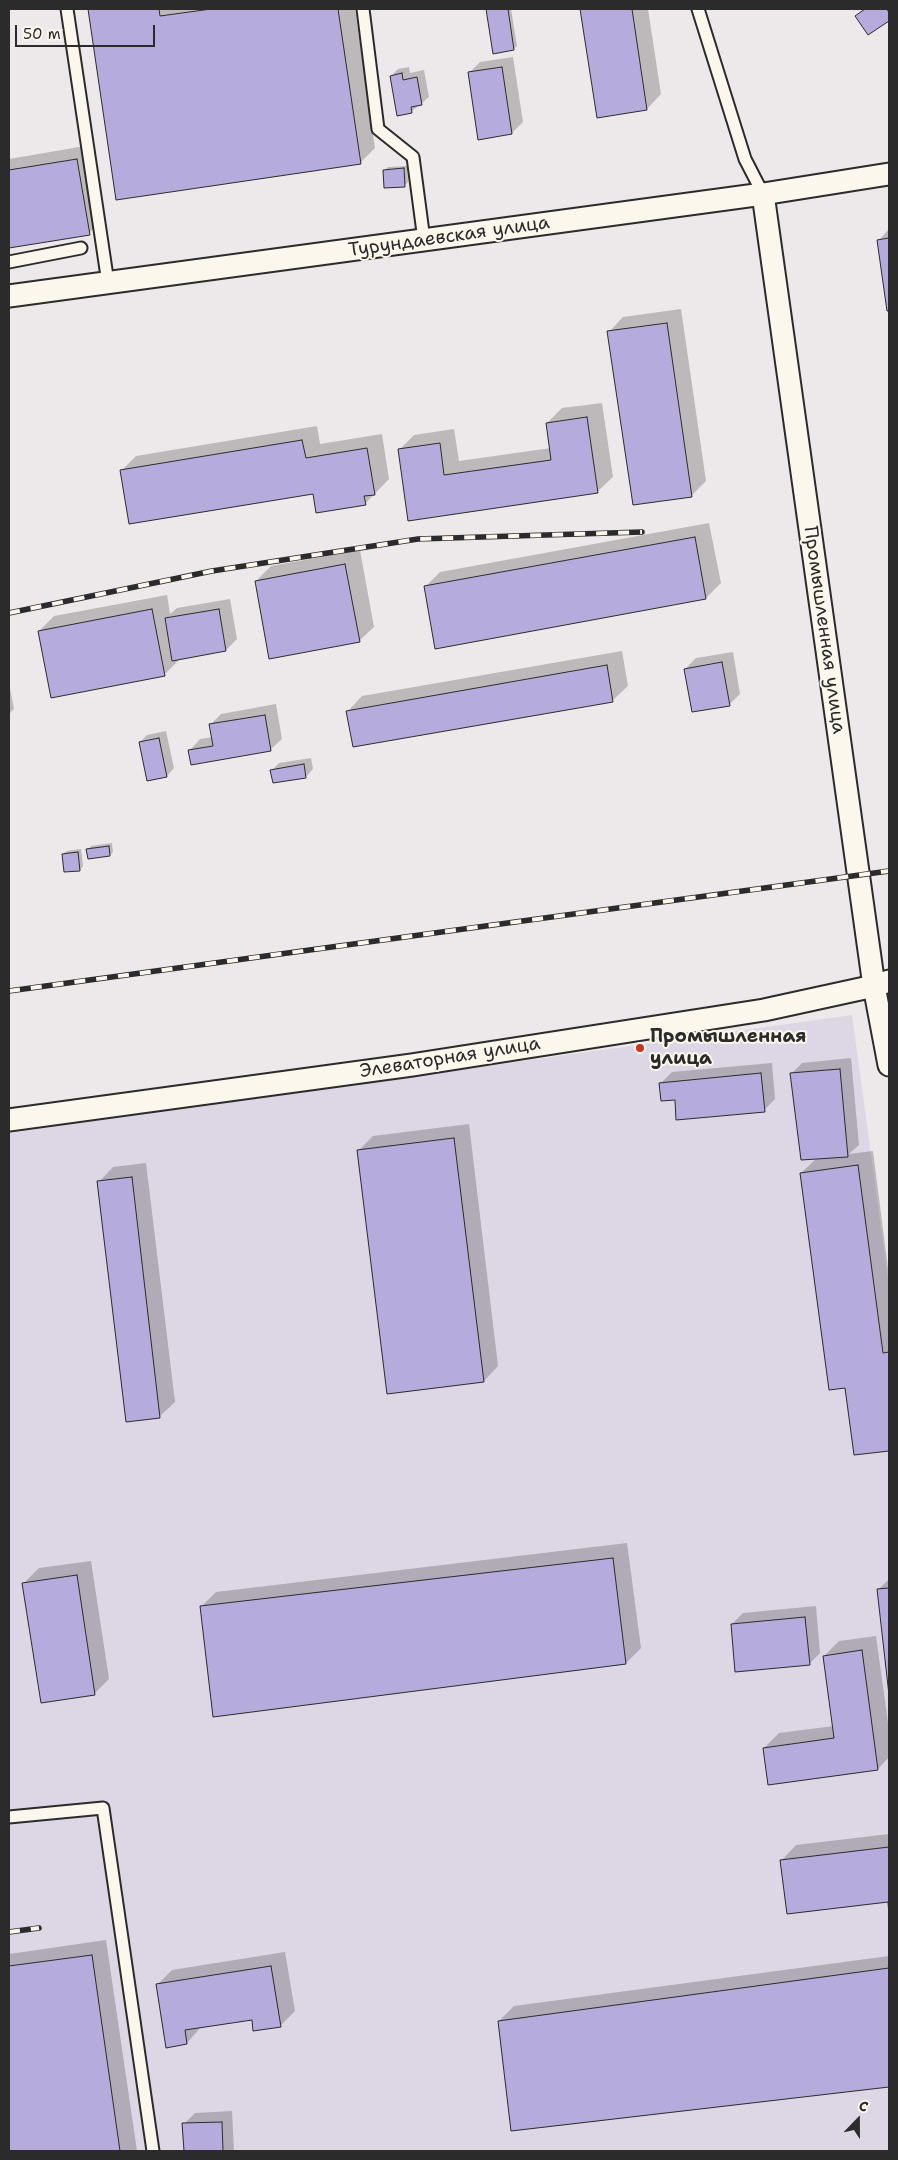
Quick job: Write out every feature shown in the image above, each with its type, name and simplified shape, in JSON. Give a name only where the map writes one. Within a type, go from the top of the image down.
[{"type":"street","name":"Турундаевская улица","points":[[9,296],[763,194],[889,174]]},
{"type":"street","name":"Промышленная улица","points":[[763,194],[882,983],[889,1065]]},
{"type":"street","name":"Элеваторная улица","points":[[9,1120],[412,1065],[764,1010],[882,983]]},
{"type":"lane","points":[[67,9],[108,283]]},
{"type":"lane","points":[[363,9],[378,129],[413,158],[424,240]]},
{"type":"lane","points":[[698,9],[745,159],[763,194]]},
{"type":"lane","points":[[9,262],[81,248]]},
{"type":"lane","points":[[9,1818],[103,1808],[153,2151]]},
{"type":"shaded area","points":[[852,1015],[889,1287],[889,2151],[9,2151],[9,1133]]},
{"type":"building","points":[[88,9],[159,9],[160,16],[211,9],[338,9],[361,164],[116,200]]},
{"type":"building","points":[[486,9],[508,9],[514,50],[493,54]]},
{"type":"building","points":[[580,9],[632,9],[647,110],[597,118]]},
{"type":"building","points":[[865,9],[887,9],[889,21],[868,35],[855,16]]},
{"type":"building","points":[[502,67],[512,134],[478,140],[468,72]]},
{"type":"building","points":[[402,73],[403,80],[417,77],[422,105],[411,107],[412,113],[397,116],[390,76]]},
{"type":"building","points":[[77,159],[90,235],[9,248],[9,170]]},
{"type":"building","points":[[404,168],[405,187],[384,188],[383,170]]},
{"type":"building","points":[[889,238],[889,311],[887,311],[877,240]]},
{"type":"building","points":[[667,323],[692,497],[633,505],[607,331]]},
{"type":"building","points":[[587,417],[598,493],[408,521],[398,449],[440,443],[444,475],[551,460],[546,423]]},
{"type":"building","points":[[302,440],[306,458],[367,448],[375,495],[364,496],[366,505],[316,513],[313,494],[129,524],[120,470]]},
{"type":"building","points":[[695,537],[706,599],[435,649],[424,586]]},
{"type":"building","points":[[345,564],[360,642],[269,659],[255,581]]},
{"type":"building","points":[[152,609],[165,676],[51,698],[38,631]]},
{"type":"building","points":[[219,609],[226,651],[172,661],[165,618]]},
{"type":"building","points":[[722,662],[730,706],[692,712],[684,669]]},
{"type":"building","points":[[607,665],[613,702],[353,747],[346,711]]},
{"type":"building","points":[[265,715],[271,751],[191,765],[188,750],[213,746],[209,724]]},
{"type":"building","points":[[159,738],[167,777],[147,781],[139,742]]},
{"type":"building","points":[[304,764],[306,778],[273,783],[270,770]]},
{"type":"building","points":[[109,846],[110,856],[88,859],[86,849]]},
{"type":"building","points":[[78,852],[80,871],[64,872],[62,854]]},
{"type":"building","points":[[840,1069],[848,1157],[801,1160],[790,1073]]},
{"type":"building","points":[[761,1073],[765,1112],[676,1120],[675,1100],[661,1101],[659,1083]]},
{"type":"building","points":[[454,1138],[484,1382],[387,1394],[357,1150]]},
{"type":"building","points":[[858,1165],[883,1353],[889,1352],[889,1451],[854,1455],[845,1388],[829,1390],[800,1173]]},
{"type":"building","points":[[132,1177],[160,1418],[126,1422],[97,1181]]},
{"type":"building","points":[[613,1558],[626,1664],[213,1717],[200,1606]]},
{"type":"building","points":[[77,1575],[95,1695],[41,1703],[22,1583]]},
{"type":"building","points":[[889,1588],[889,1695],[877,1589]]},
{"type":"building","points":[[805,1617],[810,1665],[735,1672],[731,1624]]},
{"type":"building","points":[[862,1650],[878,1770],[768,1785],[763,1748],[834,1738],[823,1656]]},
{"type":"building","points":[[889,1847],[889,1915],[888,1902],[787,1914],[780,1860]]},
{"type":"building","points":[[92,1955],[120,2151],[9,2151],[9,1966]]},
{"type":"building","points":[[271,1966],[281,2027],[253,2031],[252,2020],[185,2030],[187,2044],[166,2048],[156,1984]]},
{"type":"building","points":[[889,1968],[889,2087],[511,2131],[498,2021]]},
{"type":"building","points":[[222,2122],[223,2151],[184,2151],[182,2123]]},
{"type":"railway","points":[[9,613],[212,571],[418,539],[642,532]]},
{"type":"railway","points":[[9,991],[889,871]]},
{"type":"railway","points":[[9,1932],[39,1928]]},
{"type":"place","name":"Промышленная улица","points":[[640,1048]]}]
